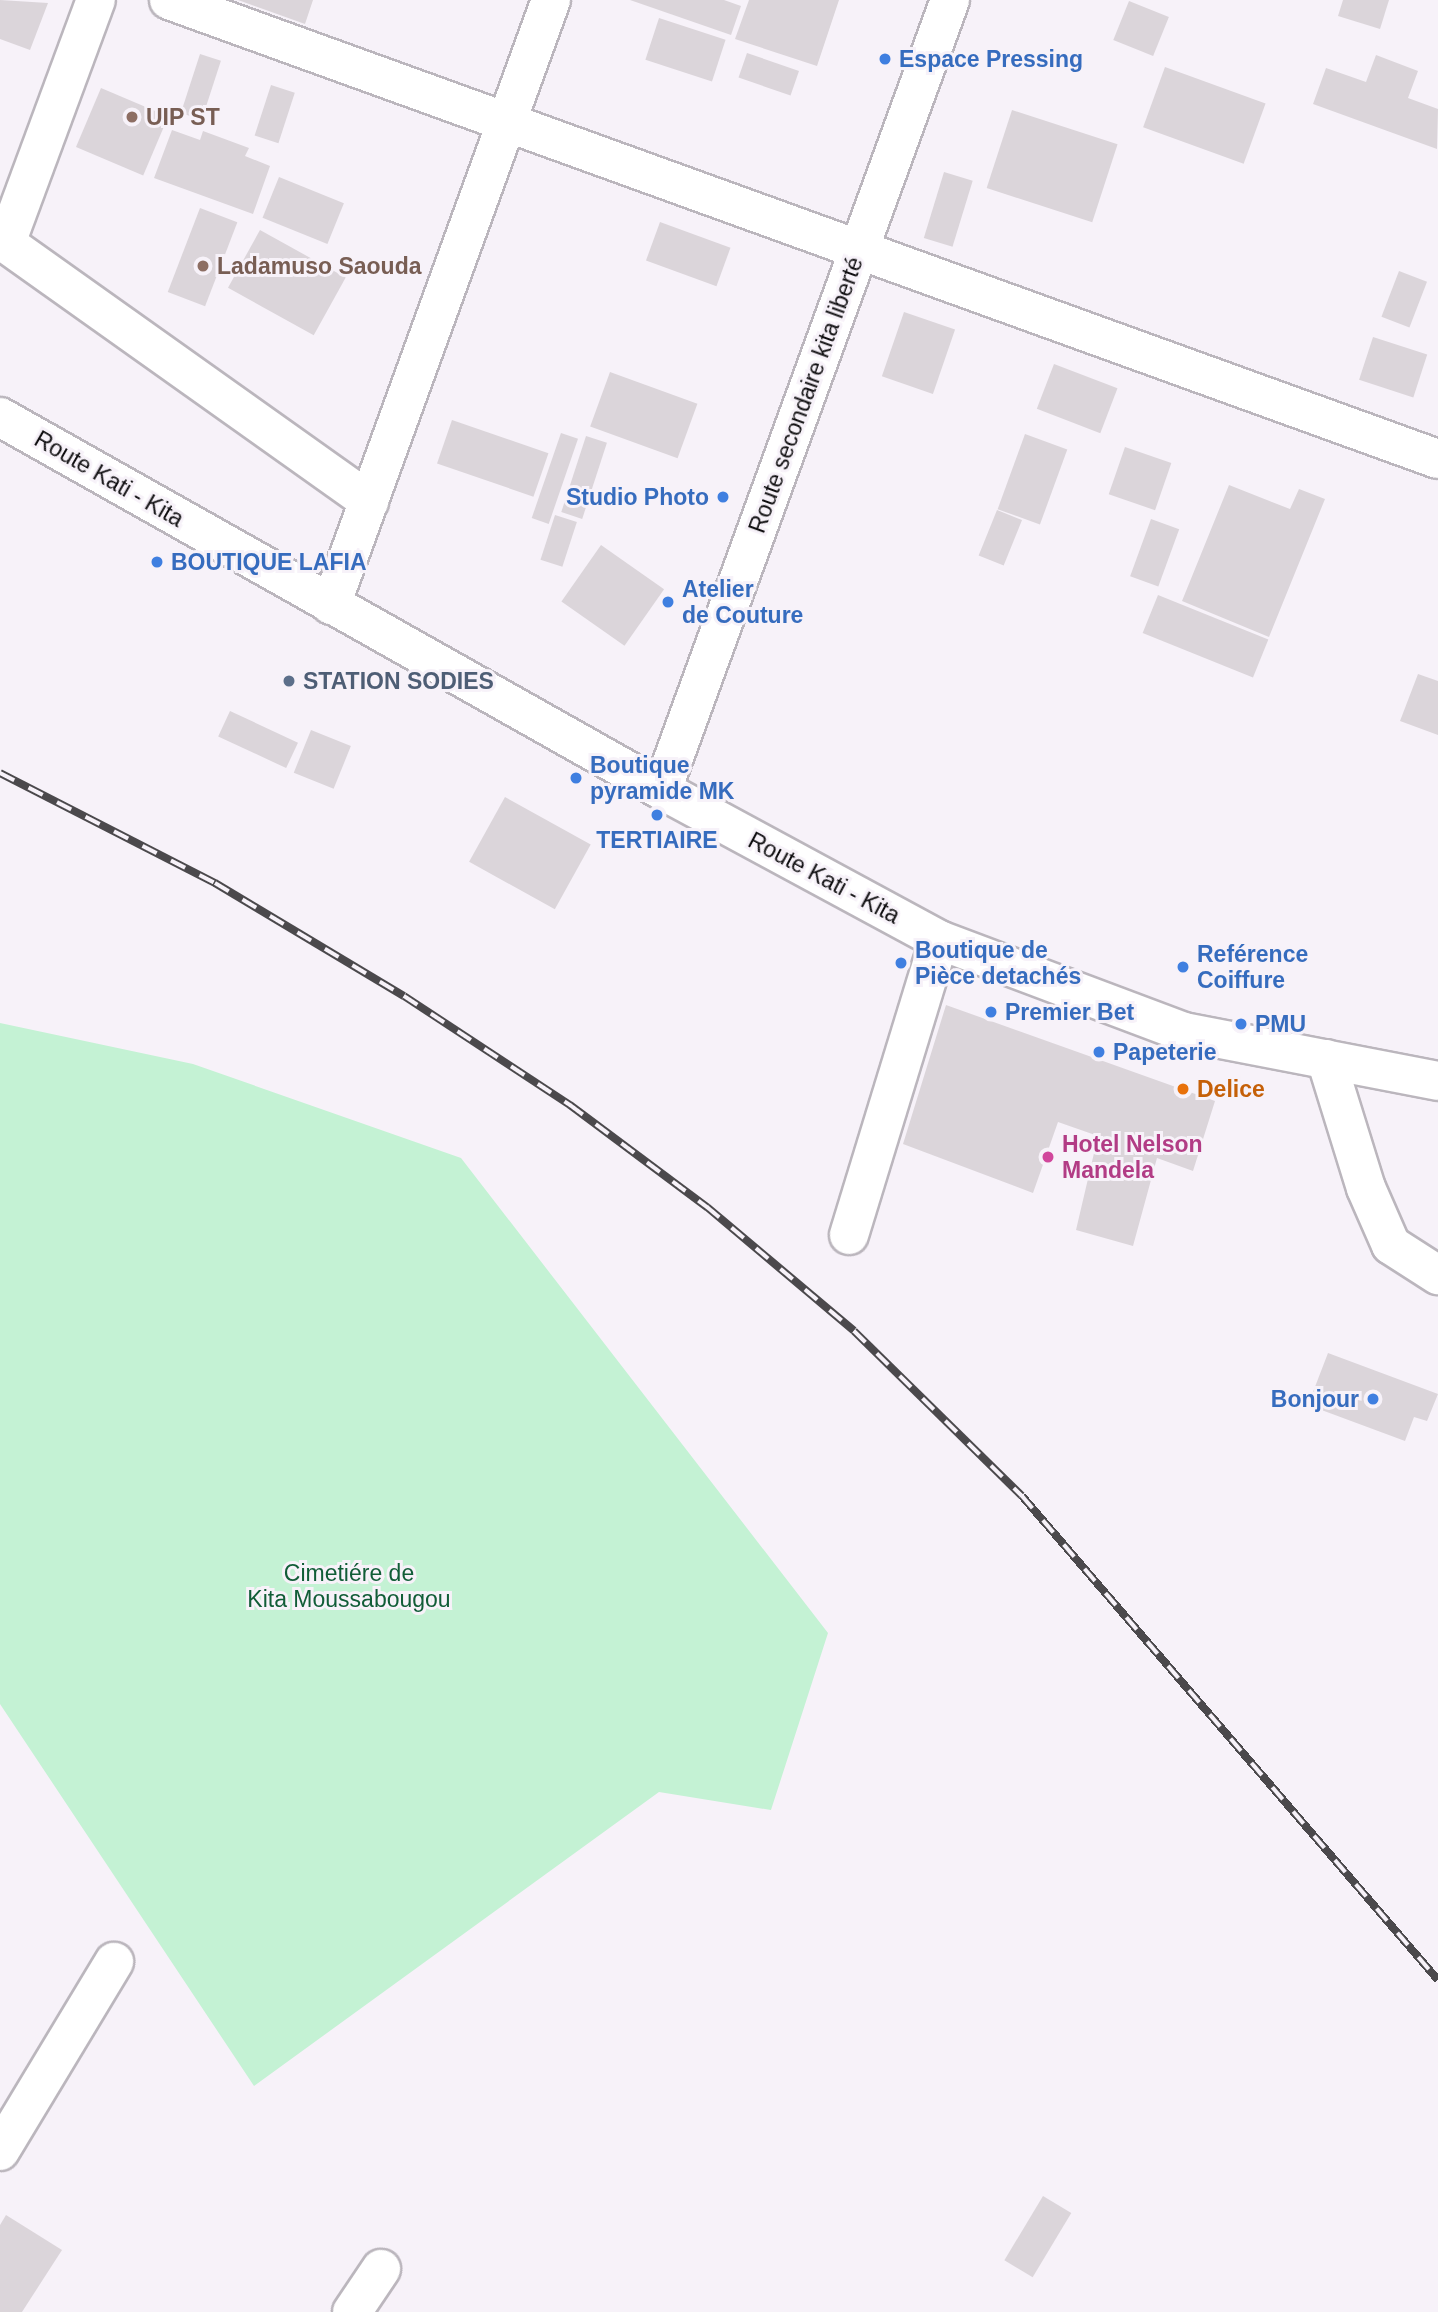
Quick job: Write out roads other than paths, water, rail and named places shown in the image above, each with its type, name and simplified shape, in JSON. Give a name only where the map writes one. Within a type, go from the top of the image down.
[{"type":"street","points":[[96,0],[3,241],[369,501]]},
{"type":"street","points":[[169,0],[1438,459]]},
{"type":"street","points":[[331,605],[551,0]]},
{"type":"street","name":"Route secondaire kita liberté","points":[[662,790],[950,0]]},
{"type":"street","name":"Route Kati - Kita","points":[[0,417],[662,790],[939,940],[1184,1032],[1438,1081]]},
{"type":"street","points":[[849,1235],[939,940]]},
{"type":"street","points":[[1326,1059],[1366,1188],[1391,1245],[1438,1275]]},
{"type":"street","points":[[0,2151],[114,1962]]},
{"type":"street","points":[[352,2312],[381,2269]]},
{"type":"railway","points":[[0,773],[215,883],[404,996],[570,1105],[707,1207],[854,1331],[1022,1496],[1438,1980]]},
{"type":"place","name":"Espace Pressing","points":[[885,59]]},
{"type":"place","name":"UIP ST","points":[[132,117]]},
{"type":"place","name":"Ladamuso Saouda","points":[[203,266]]},
{"type":"place","name":"Studio Photo","points":[[723,497]]},
{"type":"place","name":"BOUTIQUE LAFIA","points":[[157,562]]},
{"type":"place","name":"Atelier de Couture","points":[[668,602]]},
{"type":"place","name":"STATION SODIES","points":[[289,681]]},
{"type":"place","name":"Boutique pyramide MK","points":[[576,778]]},
{"type":"place","name":"TERTIAIRE","points":[[657,815]]},
{"type":"place","name":"Boutique de Pièce detachés","points":[[901,963]]},
{"type":"place","name":"Reférence Coiffure","points":[[1183,967]]},
{"type":"place","name":"Premier Bet","points":[[991,1012]]},
{"type":"place","name":"PMU","points":[[1241,1024]]},
{"type":"place","name":"Papeterie","points":[[1099,1052]]},
{"type":"place","name":"Delice","points":[[1183,1089]]},
{"type":"place","name":"Hotel Nelson Mandela","points":[[1048,1157]]},
{"type":"place","name":"Bonjour","points":[[1373,1399]]},
{"type":"park label","name":"Cimetiére de Kita Moussabougou","points":[[349,1586]]}]
